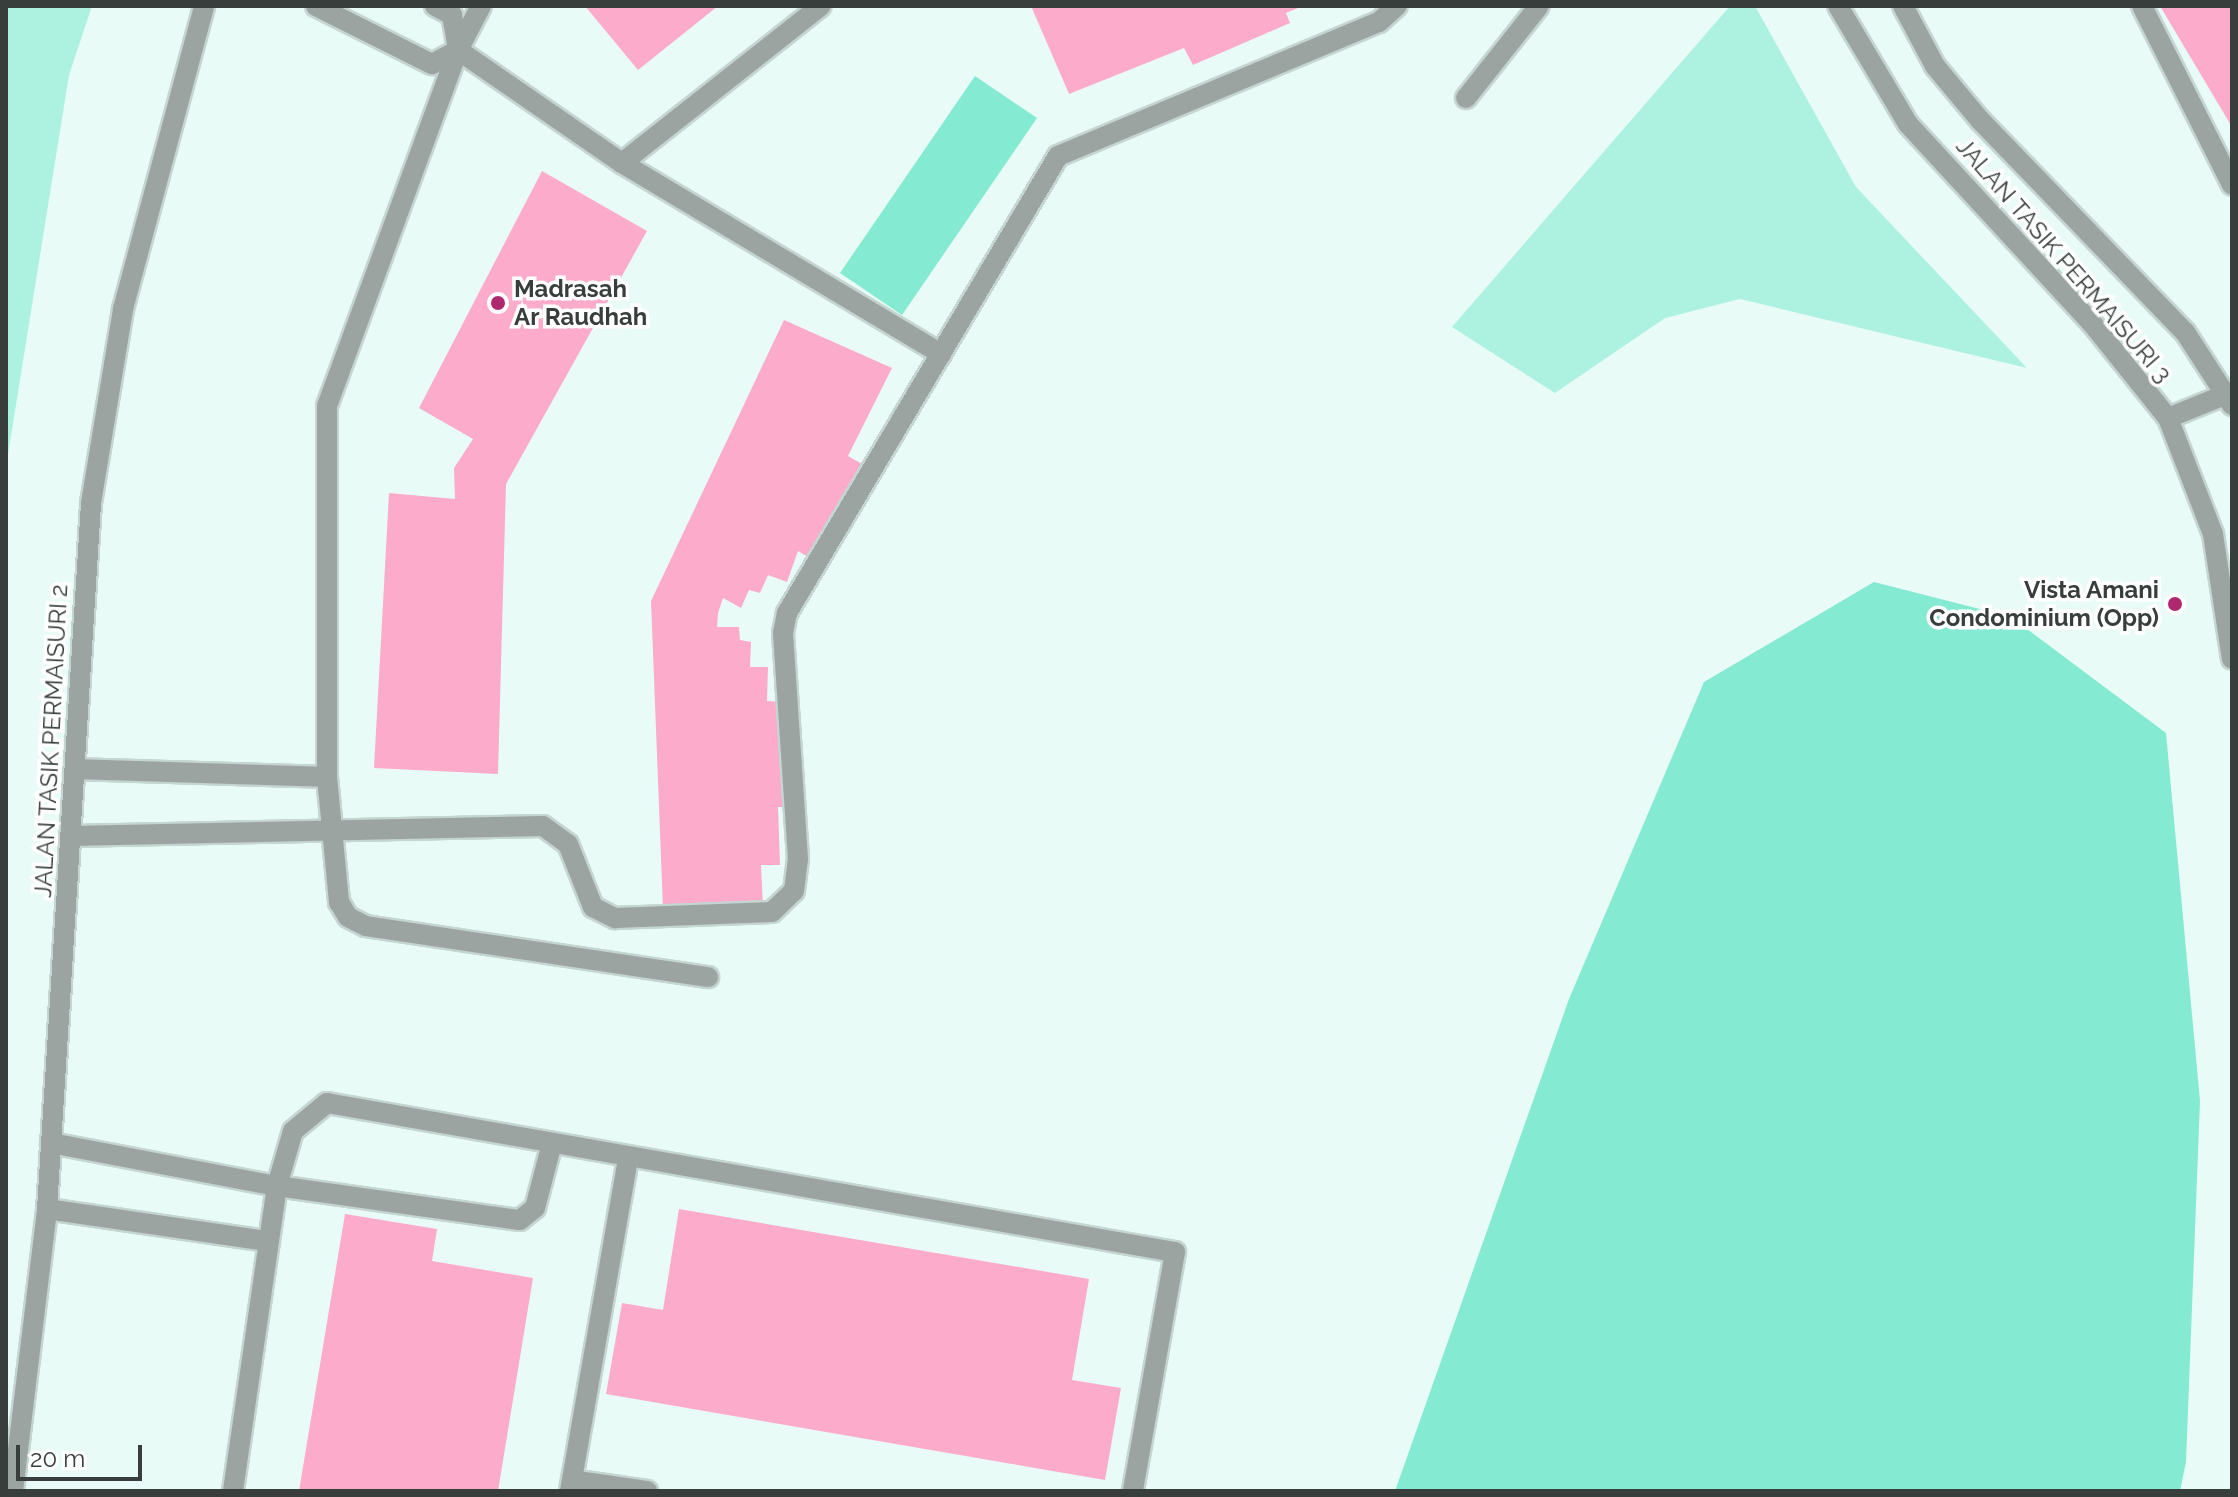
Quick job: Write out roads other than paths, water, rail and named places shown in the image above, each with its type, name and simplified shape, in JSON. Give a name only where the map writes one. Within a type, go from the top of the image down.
[{"type":"street","name":"JALAN TASIK PERMAISURI 2","points":[[13,1491],[47,1209],[91,503],[123,309],[204,6]]},
{"type":"street","points":[[316,6],[432,64],[458,50]]},
{"type":"street","points":[[435,6],[452,15],[458,50],[622,163],[941,354]]},
{"type":"street","points":[[481,6],[458,50],[327,406],[327,777],[339,902],[348,917],[366,926],[708,977]]},
{"type":"street","points":[[622,163],[821,6]]},
{"type":"street","points":[[71,836],[333,827],[543,826],[568,844],[593,907],[615,918],[772,912],[794,891],[798,859],[783,633],[787,613],[1058,156],[1379,22],[1397,6]]},
{"type":"street","points":[[1466,98],[1539,6]]},
{"type":"street","name":"JALAN TASIK PERMAISURI 3","points":[[1838,6],[1908,124],[2070,299],[2168,418],[2213,534],[2232,659]]},
{"type":"street","name":"JALAN TASIK PERMAISURI 3","points":[[1903,6],[1935,66],[1980,120],[2185,332],[2230,397]]},
{"type":"street","points":[[2142,6],[2232,185]]},
{"type":"street","points":[[2168,418],[2230,397]]},
{"type":"street","points":[[75,769],[327,777]]},
{"type":"street","points":[[233,1491],[266,1241],[277,1186],[293,1131],[327,1103],[1175,1252],[1133,1491]]},
{"type":"street","points":[[51,1143],[277,1186],[520,1220],[535,1208],[552,1143]]},
{"type":"street","points":[[628,1157],[571,1486],[647,1491]]},
{"type":"street","points":[[47,1209],[266,1241]]},
{"type":"place","name":"Madrasah Ar Raudhah","points":[[498,303]]},
{"type":"place","name":"Vista Amani Condominium (Opp)","points":[[2175,604]]}]
